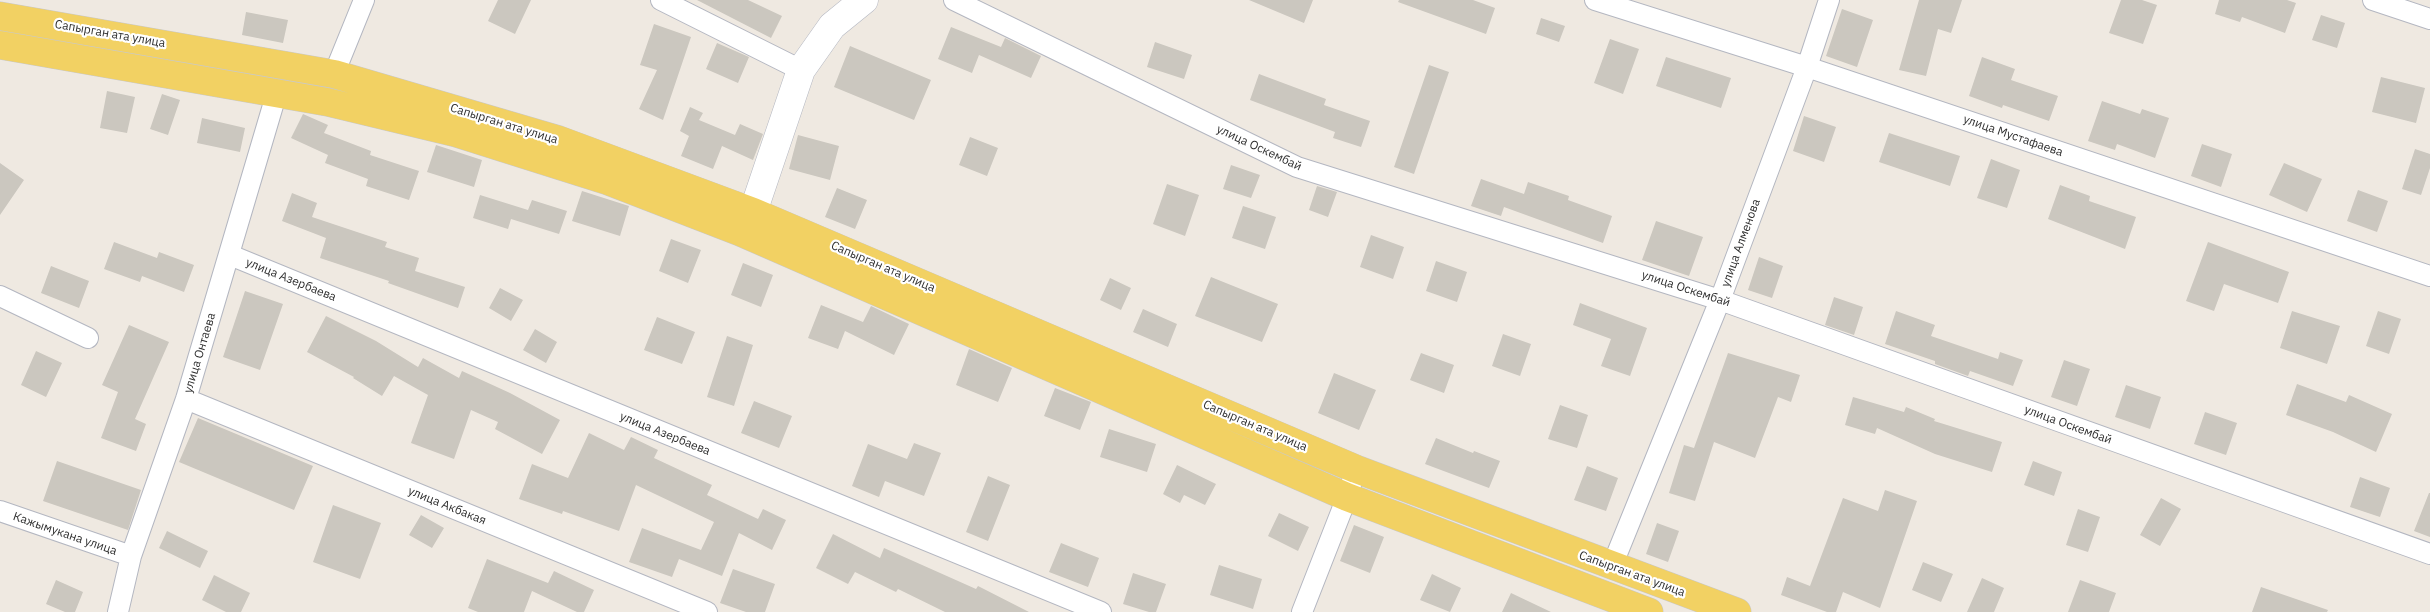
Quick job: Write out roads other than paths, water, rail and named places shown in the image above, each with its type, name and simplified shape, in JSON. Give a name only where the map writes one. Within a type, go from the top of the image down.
[{"type":"main road","name":"Сапырган ата улица","points":[[0,16],[334,74],[559,140],[753,212],[1356,469],[1737,612]]},
{"type":"main road","name":"Сапырган ата улица","points":[[0,45],[277,92],[456,133],[608,181],[740,232],[1347,497],[1649,612]]},
{"type":"street","points":[[334,74],[364,0]]},
{"type":"street","points":[[661,0],[801,70]]},
{"type":"street","points":[[753,212],[801,70],[832,26],[864,0]]},
{"type":"street","name":"улица Оскембай","points":[[954,0],[1297,167],[1720,300],[2430,554]]},
{"type":"street","name":"улица Мустафаева","points":[[1595,0],[1807,67],[2430,276]]},
{"type":"street","name":"улица Алменова","points":[[1612,566],[1720,300],[1807,67],[1829,0]]},
{"type":"street","points":[[2373,0],[2430,19]]},
{"type":"street","name":"улица Онтаева","points":[[124,610],[131,556],[186,399],[277,92]]},
{"type":"street","name":"улица Азербаева","points":[[230,255],[1101,612]]},
{"type":"street","points":[[0,296],[88,338]]},
{"type":"street","name":"улица Акбакая","points":[[186,399],[707,612]]},
{"type":"street","points":[[1302,612],[1356,469]]},
{"type":"street","name":"Кажымукана улица","points":[[0,511],[131,556]]}]
